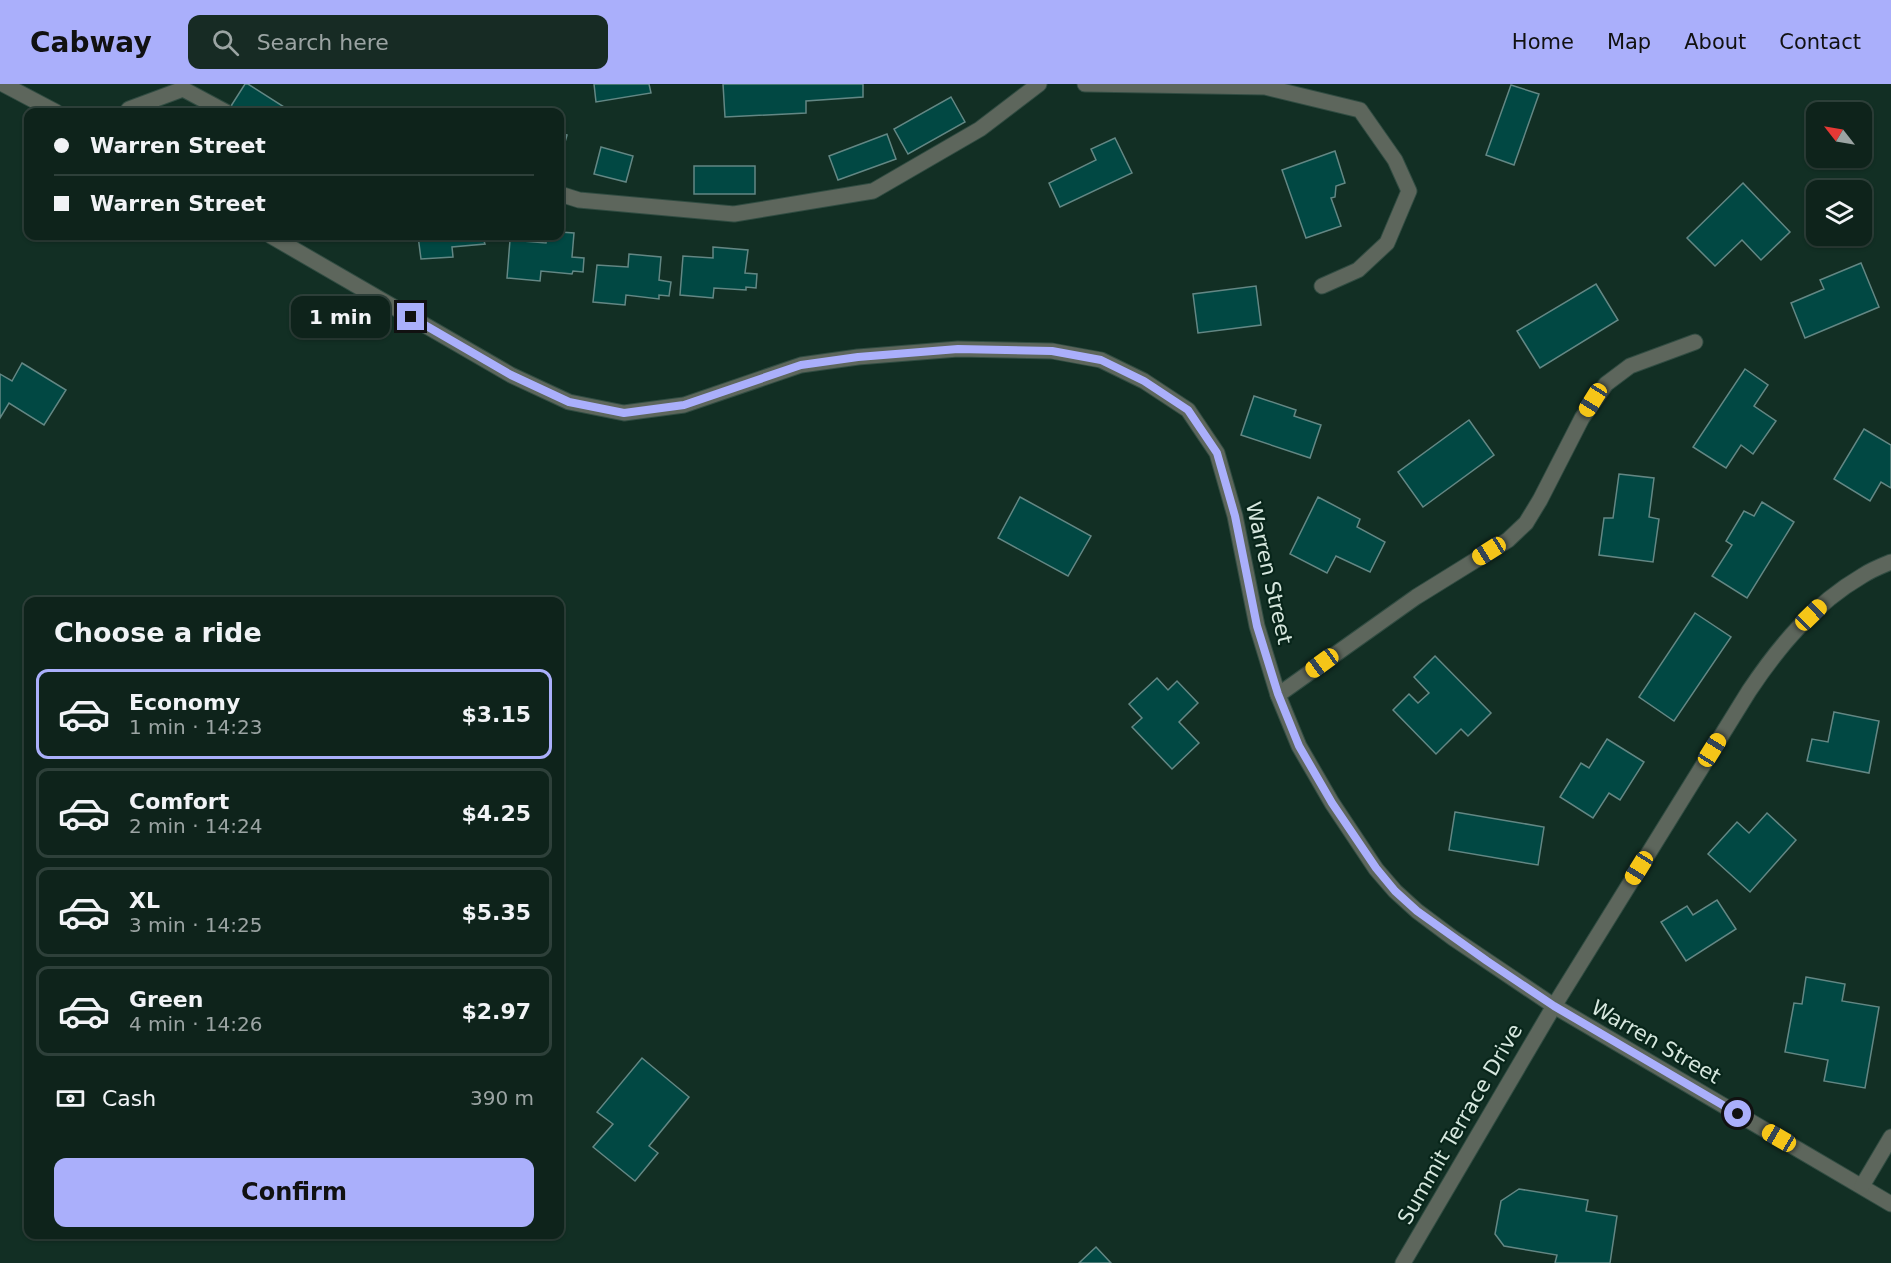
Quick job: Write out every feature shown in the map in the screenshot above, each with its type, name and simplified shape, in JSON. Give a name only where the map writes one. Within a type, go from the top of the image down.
[{"type":"street","points":[[3,84],[48,108]]},
{"type":"street","points":[[564,195],[579,200],[734,214],[873,191],[980,129],[1039,84]]},
{"type":"street","points":[[1085,84],[1265,87],[1360,110],[1395,160],[1409,191],[1387,243],[1358,270],[1322,286]]},
{"type":"street","points":[[132,108],[183,88],[219,108]]},
{"type":"street","name":"Warren Street","points":[[278,240],[511,375],[569,402],[624,413],[684,405],[801,365],[858,357],[958,349],[1052,351],[1101,360],[1144,381],[1188,410],[1217,453],[1235,516],[1257,626],[1278,694],[1299,746],[1332,803],[1376,868],[1395,891],[1417,911],[1454,938],[1554,1006],[1891,1204]]},
{"type":"street","points":[[1278,694],[1416,597],[1508,540],[1526,523],[1582,418],[1606,384],[1630,366],[1695,342]]},
{"type":"street","points":[[1554,1006],[1742,701],[1768,663],[1798,627],[1824,602],[1862,576],[1891,562]]},
{"type":"street","name":"Summit Terrace Drive","points":[[1403,1263],[1554,1006]]},
{"type":"street","points":[[1862,1186],[1891,1137]]},
{"type":"building","points":[[245,84],[248,84],[286,108],[235,108],[231,106]]},
{"type":"building","points":[[594,84],[649,84],[651,93],[596,102]]},
{"type":"building","points":[[723,84],[863,84],[863,97],[806,101],[806,113],[725,117]]},
{"type":"building","points":[[1511,85],[1539,94],[1514,165],[1486,155]]},
{"type":"building","points":[[951,97],[965,122],[908,154],[894,129]]},
{"type":"building","points":[[887,134],[896,159],[838,180],[829,156]]},
{"type":"building","points":[[1115,138],[1132,173],[1060,207],[1049,183],[1096,160],[1091,149]]},
{"type":"building","points":[[601,147],[633,156],[626,182],[594,174]]},
{"type":"building","points":[[1335,151],[1345,183],[1336,186],[1335,197],[1331,198],[1341,226],[1306,238],[1282,170]]},
{"type":"building","points":[[694,166],[755,166],[755,194],[694,194]]},
{"type":"building","points":[[1743,183],[1790,232],[1761,260],[1742,240],[1715,266],[1687,238]]},
{"type":"building","points":[[564,232],[574,233],[572,257],[584,258],[583,272],[573,271],[572,274],[541,271],[540,281],[507,278],[510,240],[546,243],[546,240],[564,240]]},
{"type":"building","points":[[419,240],[489,240],[484,241],[485,244],[452,247],[453,257],[421,259]]},
{"type":"building","points":[[713,247],[748,250],[745,273],[757,274],[756,288],[746,287],[746,290],[714,288],[713,298],[680,295],[683,256],[713,258]]},
{"type":"building","points":[[629,254],[661,257],[659,280],[671,282],[669,296],[659,295],[659,299],[626,295],[625,305],[593,302],[597,265],[628,267]]},
{"type":"building","points":[[1861,263],[1879,307],[1805,338],[1791,303],[1824,289],[1820,280]]},
{"type":"building","points":[[1596,284],[1618,320],[1540,368],[1517,331]]},
{"type":"building","points":[[1256,286],[1261,325],[1198,333],[1193,294]]},
{"type":"building","points":[[22,363],[66,390],[44,425],[9,403],[0,418],[0,374],[12,381]]},
{"type":"building","points":[[1745,369],[1768,385],[1754,406],[1776,421],[1753,454],[1741,445],[1726,468],[1693,447]]},
{"type":"building","points":[[1254,396],[1296,410],[1294,416],[1321,425],[1310,458],[1241,435]]},
{"type":"building","points":[[1469,420],[1494,455],[1423,507],[1398,472]]},
{"type":"building","points":[[1864,429],[1891,445],[1891,488],[1881,482],[1870,501],[1834,479]]},
{"type":"building","points":[[1619,474],[1654,478],[1649,517],[1659,519],[1653,562],[1599,555],[1604,518],[1613,518]]},
{"type":"building","points":[[1020,497],[1091,536],[1068,576],[998,538]]},
{"type":"building","points":[[1318,497],[1360,519],[1357,527],[1385,542],[1370,572],[1336,556],[1327,573],[1290,554]]},
{"type":"building","points":[[1762,502],[1794,522],[1747,598],[1712,576],[1732,545],[1726,541],[1744,511],[1754,516]]},
{"type":"building","points":[[1695,613],[1731,637],[1674,721],[1639,697]]},
{"type":"building","points":[[1435,656],[1491,713],[1468,736],[1461,729],[1436,754],[1393,710],[1409,694],[1418,703],[1429,693],[1414,677]]},
{"type":"building","points":[[1157,678],[1168,690],[1177,681],[1198,703],[1179,722],[1199,743],[1172,769],[1132,727],[1142,718],[1129,704]]},
{"type":"building","points":[[1834,712],[1879,721],[1869,773],[1807,761],[1812,739],[1828,742]]},
{"type":"building","points":[[1607,739],[1644,762],[1620,800],[1609,793],[1593,818],[1560,797],[1581,763],[1589,768]]},
{"type":"building","points":[[1455,812],[1544,827],[1538,865],[1449,850]]},
{"type":"building","points":[[1767,813],[1796,840],[1750,892],[1708,854],[1737,822],[1749,833]]},
{"type":"building","points":[[1717,900],[1736,929],[1686,961],[1661,922],[1687,906],[1693,915]]},
{"type":"building","points":[[1806,977],[1845,984],[1842,1001],[1879,1007],[1865,1088],[1824,1081],[1828,1060],[1785,1052],[1794,1003],[1802,1004]]},
{"type":"building","points":[[642,1058],[689,1097],[649,1146],[658,1153],[635,1181],[593,1147],[613,1124],[597,1112]]},
{"type":"building","points":[[1519,1189],[1588,1200],[1586,1211],[1617,1216],[1610,1263],[1555,1263],[1557,1255],[1504,1246],[1495,1234],[1501,1201]]},
{"type":"building","points":[[1096,1247],[1111,1263],[1079,1263]]},
{"type":"route","points":[[411,317],[511,375],[569,402],[624,413],[684,405],[801,365],[858,357],[958,349],[1052,351],[1101,360],[1144,381],[1188,410],[1217,453],[1235,516],[1257,626],[1278,694],[1299,746],[1332,803],[1376,868],[1395,891],[1417,911],[1487,961],[1554,1006],[1738,1114]]}]
